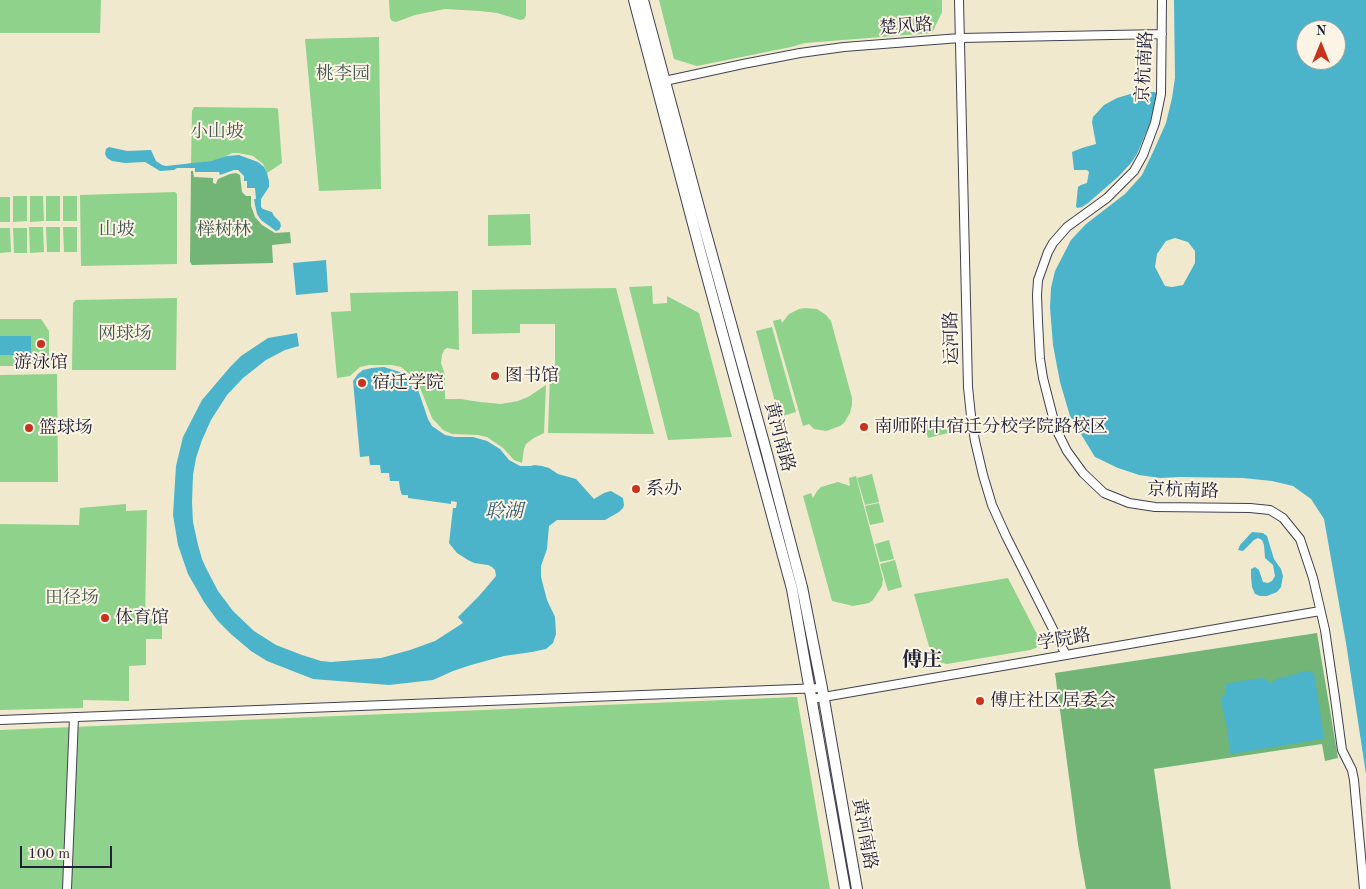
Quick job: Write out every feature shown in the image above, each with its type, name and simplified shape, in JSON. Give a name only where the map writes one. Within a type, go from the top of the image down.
[{"type":"main road","name":"黄河南路","points":[[634,0],[660,82],[766,450],[802,587],[823,693],[857,889]]},
{"type":"main road","name":"黄河南路","points":[[643,0],[660,82],[792,589],[845,889]]},
{"type":"street","name":"运河路","points":[[959,0],[970,416],[983,475],[996,513],[1066,655]]},
{"type":"street","name":"京杭南路","points":[[1162,0],[1161,94],[1155,123],[1143,156],[1134,171],[1107,198],[1067,227],[1053,243],[1038,280],[1037,295],[1042,378],[1056,429],[1067,451],[1083,473],[1104,492],[1129,503],[1155,507],[1270,510],[1283,518],[1300,539],[1313,578],[1325,630],[1342,750],[1352,770],[1356,791],[1364,889]]},
{"type":"street","name":"楚风路","points":[[660,82],[800,53],[844,47],[960,38],[1162,34]]},
{"type":"street","name":"学院路","points":[[812,699],[823,693],[1066,655],[1320,611]]},
{"type":"street","points":[[0,720],[810,688],[823,693]]},
{"type":"street","points":[[67,889],[74,717]]},
{"type":"green space","points":[[0,0],[101,0],[100,33],[0,33]]},
{"type":"green space","points":[[389,0],[526,0],[526,16],[520,20],[497,13],[445,9],[415,15],[396,22],[390,18]]},
{"type":"green space","points":[[659,0],[942,0],[942,12],[932,33],[805,43],[697,66],[674,59]]},
{"type":"green space","name":"桃李园","points":[[379,37],[381,189],[319,191],[305,39]]},
{"type":"green space","name":"小山坡","points":[[194,107],[278,109],[282,163],[267,173],[263,164],[253,156],[232,153],[220,159],[191,164],[192,111]]},
{"type":"green space","name":"榉树林","points":[[191,171],[193,171],[194,177],[213,178],[213,183],[216,184],[218,179],[230,174],[236,173],[240,175],[242,192],[246,196],[251,196],[251,206],[255,217],[262,225],[275,233],[290,232],[291,243],[272,245],[273,263],[192,265],[190,262]]},
{"type":"green space","name":"山坡","points":[[175,192],[177,194],[177,264],[81,266],[80,195]]},
{"type":"green space","points":[[13,196],[27,196],[27,221],[13,222]]},
{"type":"green space","points":[[30,196],[43,196],[44,221],[30,222]]},
{"type":"green space","points":[[46,196],[60,196],[60,221],[46,221]]},
{"type":"green space","points":[[63,196],[77,196],[77,221],[63,221]]},
{"type":"green space","points":[[0,197],[10,197],[10,222],[0,222]]},
{"type":"green space","points":[[530,214],[531,245],[488,246],[488,215]]},
{"type":"green space","points":[[29,227],[43,227],[44,252],[30,253]]},
{"type":"green space","points":[[46,227],[60,227],[60,252],[47,252]]},
{"type":"green space","points":[[63,227],[77,227],[77,252],[64,252]]},
{"type":"green space","points":[[0,228],[10,228],[11,252],[0,253]]},
{"type":"green space","points":[[13,228],[27,228],[27,253],[14,253]]},
{"type":"green space","points":[[652,286],[653,304],[667,303],[667,296],[699,313],[732,437],[668,440],[629,287]]},
{"type":"green space","points":[[616,288],[654,434],[548,433],[550,371],[555,365],[555,324],[520,324],[520,333],[472,334],[472,290]]},
{"type":"green space","points":[[458,291],[459,350],[447,348],[444,350],[441,363],[445,375],[445,399],[501,404],[528,397],[546,385],[544,433],[526,444],[522,463],[514,460],[503,448],[487,437],[452,434],[443,430],[432,418],[419,385],[401,367],[369,365],[360,367],[350,376],[337,378],[331,312],[351,311],[350,293]]},
{"type":"green space","name":"网球场","points":[[177,298],[176,370],[72,370],[73,303],[76,300]]},
{"type":"green space","points":[[805,308],[817,309],[831,321],[852,398],[850,413],[844,423],[826,431],[814,429],[809,424],[803,426],[773,321],[781,319],[782,323],[789,314]]},
{"type":"green space","points":[[0,319],[41,319],[49,331],[49,366],[0,366]]},
{"type":"green space","points":[[772,327],[796,412],[779,417],[756,331]]},
{"type":"green space","name":"篮球场","points":[[57,374],[58,482],[0,482],[0,375]]},
{"type":"green space","points":[[944,418],[948,433],[928,438],[924,423]]},
{"type":"green space","points":[[872,474],[879,502],[865,505],[857,478]]},
{"type":"green space","points":[[856,476],[883,579],[882,586],[873,600],[869,603],[853,606],[832,601],[803,496],[811,493],[813,498],[821,487],[838,482],[850,486],[849,478]]},
{"type":"green space","points":[[879,503],[884,522],[870,525],[865,506]]},
{"type":"green space","name":"田径场","points":[[126,504],[126,511],[147,510],[145,619],[162,619],[162,639],[146,639],[146,665],[129,666],[129,701],[83,700],[83,708],[0,710],[0,524],[79,525],[80,508]]},
{"type":"green space","points":[[889,540],[894,559],[880,562],[875,544]]},
{"type":"green space","points":[[895,560],[902,587],[888,591],[880,564]]},
{"type":"green space","points":[[1008,578],[1040,640],[1039,645],[1030,650],[947,664],[935,661],[932,657],[914,594]]},
{"type":"green space","points":[[1317,633],[1338,758],[1325,761],[1322,744],[1154,769],[1171,889],[1086,889],[1078,844],[1055,673]]},
{"type":"green space","points":[[797,697],[830,889],[0,889],[0,730]]},
{"type":"water","points":[[1174,0],[1366,0],[1366,774],[1346,643],[1324,519],[1311,499],[1293,486],[1272,481],[1243,478],[1160,478],[1139,475],[1118,468],[1095,457],[1070,416],[1060,382],[1053,345],[1050,307],[1051,288],[1055,271],[1071,240],[1086,224],[1125,194],[1142,175],[1166,123],[1175,78]],"holes":[[[1175,238],[1188,242],[1195,251],[1195,263],[1183,285],[1165,286],[1155,267],[1157,254],[1166,241]]]},
{"type":"water","points":[[1137,92],[1155,92],[1157,94],[1150,123],[1137,154],[1119,176],[1088,203],[1077,208],[1078,187],[1087,183],[1089,172],[1087,170],[1074,170],[1072,152],[1096,144],[1092,122],[1093,117],[1104,105],[1117,98]]},
{"type":"water","points":[[109,147],[127,151],[151,150],[156,161],[166,166],[211,161],[227,156],[239,155],[258,162],[264,167],[269,181],[269,187],[261,199],[261,207],[272,212],[281,226],[276,231],[261,220],[255,205],[255,188],[247,188],[247,181],[244,181],[244,176],[238,170],[220,175],[219,172],[195,172],[195,168],[177,168],[160,171],[145,162],[125,163],[112,161],[105,154],[106,149]]},
{"type":"water","points":[[326,260],[328,292],[296,295],[293,263]]},
{"type":"water","name":"聆湖","points":[[297,333],[299,346],[285,350],[266,360],[243,378],[227,395],[211,420],[196,458],[192,502],[193,522],[198,545],[202,559],[218,591],[233,611],[254,631],[276,645],[302,655],[331,662],[381,658],[435,641],[463,623],[458,617],[496,576],[495,570],[492,567],[468,560],[457,553],[449,543],[453,508],[456,508],[457,502],[451,501],[451,504],[408,498],[408,495],[402,495],[399,481],[390,481],[389,473],[381,473],[380,465],[370,465],[369,456],[360,457],[353,381],[363,370],[384,367],[403,373],[416,384],[428,419],[432,426],[445,435],[473,437],[487,441],[500,449],[509,460],[520,466],[542,466],[558,474],[576,479],[594,499],[611,491],[623,498],[623,508],[605,520],[557,520],[549,526],[547,549],[541,566],[541,577],[547,600],[555,617],[556,634],[553,643],[546,649],[504,656],[471,665],[433,680],[389,685],[313,679],[267,661],[251,651],[217,620],[188,574],[178,545],[173,515],[176,466],[183,437],[202,400],[241,356],[268,338]]},
{"type":"water","points":[[0,336],[31,336],[31,355],[0,355]]},
{"type":"water","points":[[1252,532],[1263,533],[1267,536],[1274,559],[1281,569],[1283,576],[1281,587],[1277,592],[1267,596],[1255,594],[1251,576],[1251,569],[1255,567],[1259,570],[1263,582],[1268,583],[1272,581],[1275,576],[1273,565],[1265,558],[1262,540],[1258,538],[1243,551],[1238,550]]},
{"type":"water","points":[[1306,671],[1314,673],[1324,738],[1230,753],[1221,702],[1222,695],[1226,695],[1226,684],[1262,678],[1273,683],[1273,680]]},
{"type":"place","name":"游泳馆","points":[[41,344]]},
{"type":"place","name":"图书馆","points":[[495,376]]},
{"type":"place","name":"宿迁学院","points":[[362,383]]},
{"type":"place","name":"南师附中宿迁分校学院路校区","points":[[864,427]]},
{"type":"place","name":"篮球场","points":[[29,428]]},
{"type":"place","name":"系办","points":[[636,489]]},
{"type":"place","name":"体育馆","points":[[105,618]]},
{"type":"place","name":"傅庄社区居委会","points":[[980,701]]},
{"type":"district","name":"傅庄","points":[[922,661]]}]
